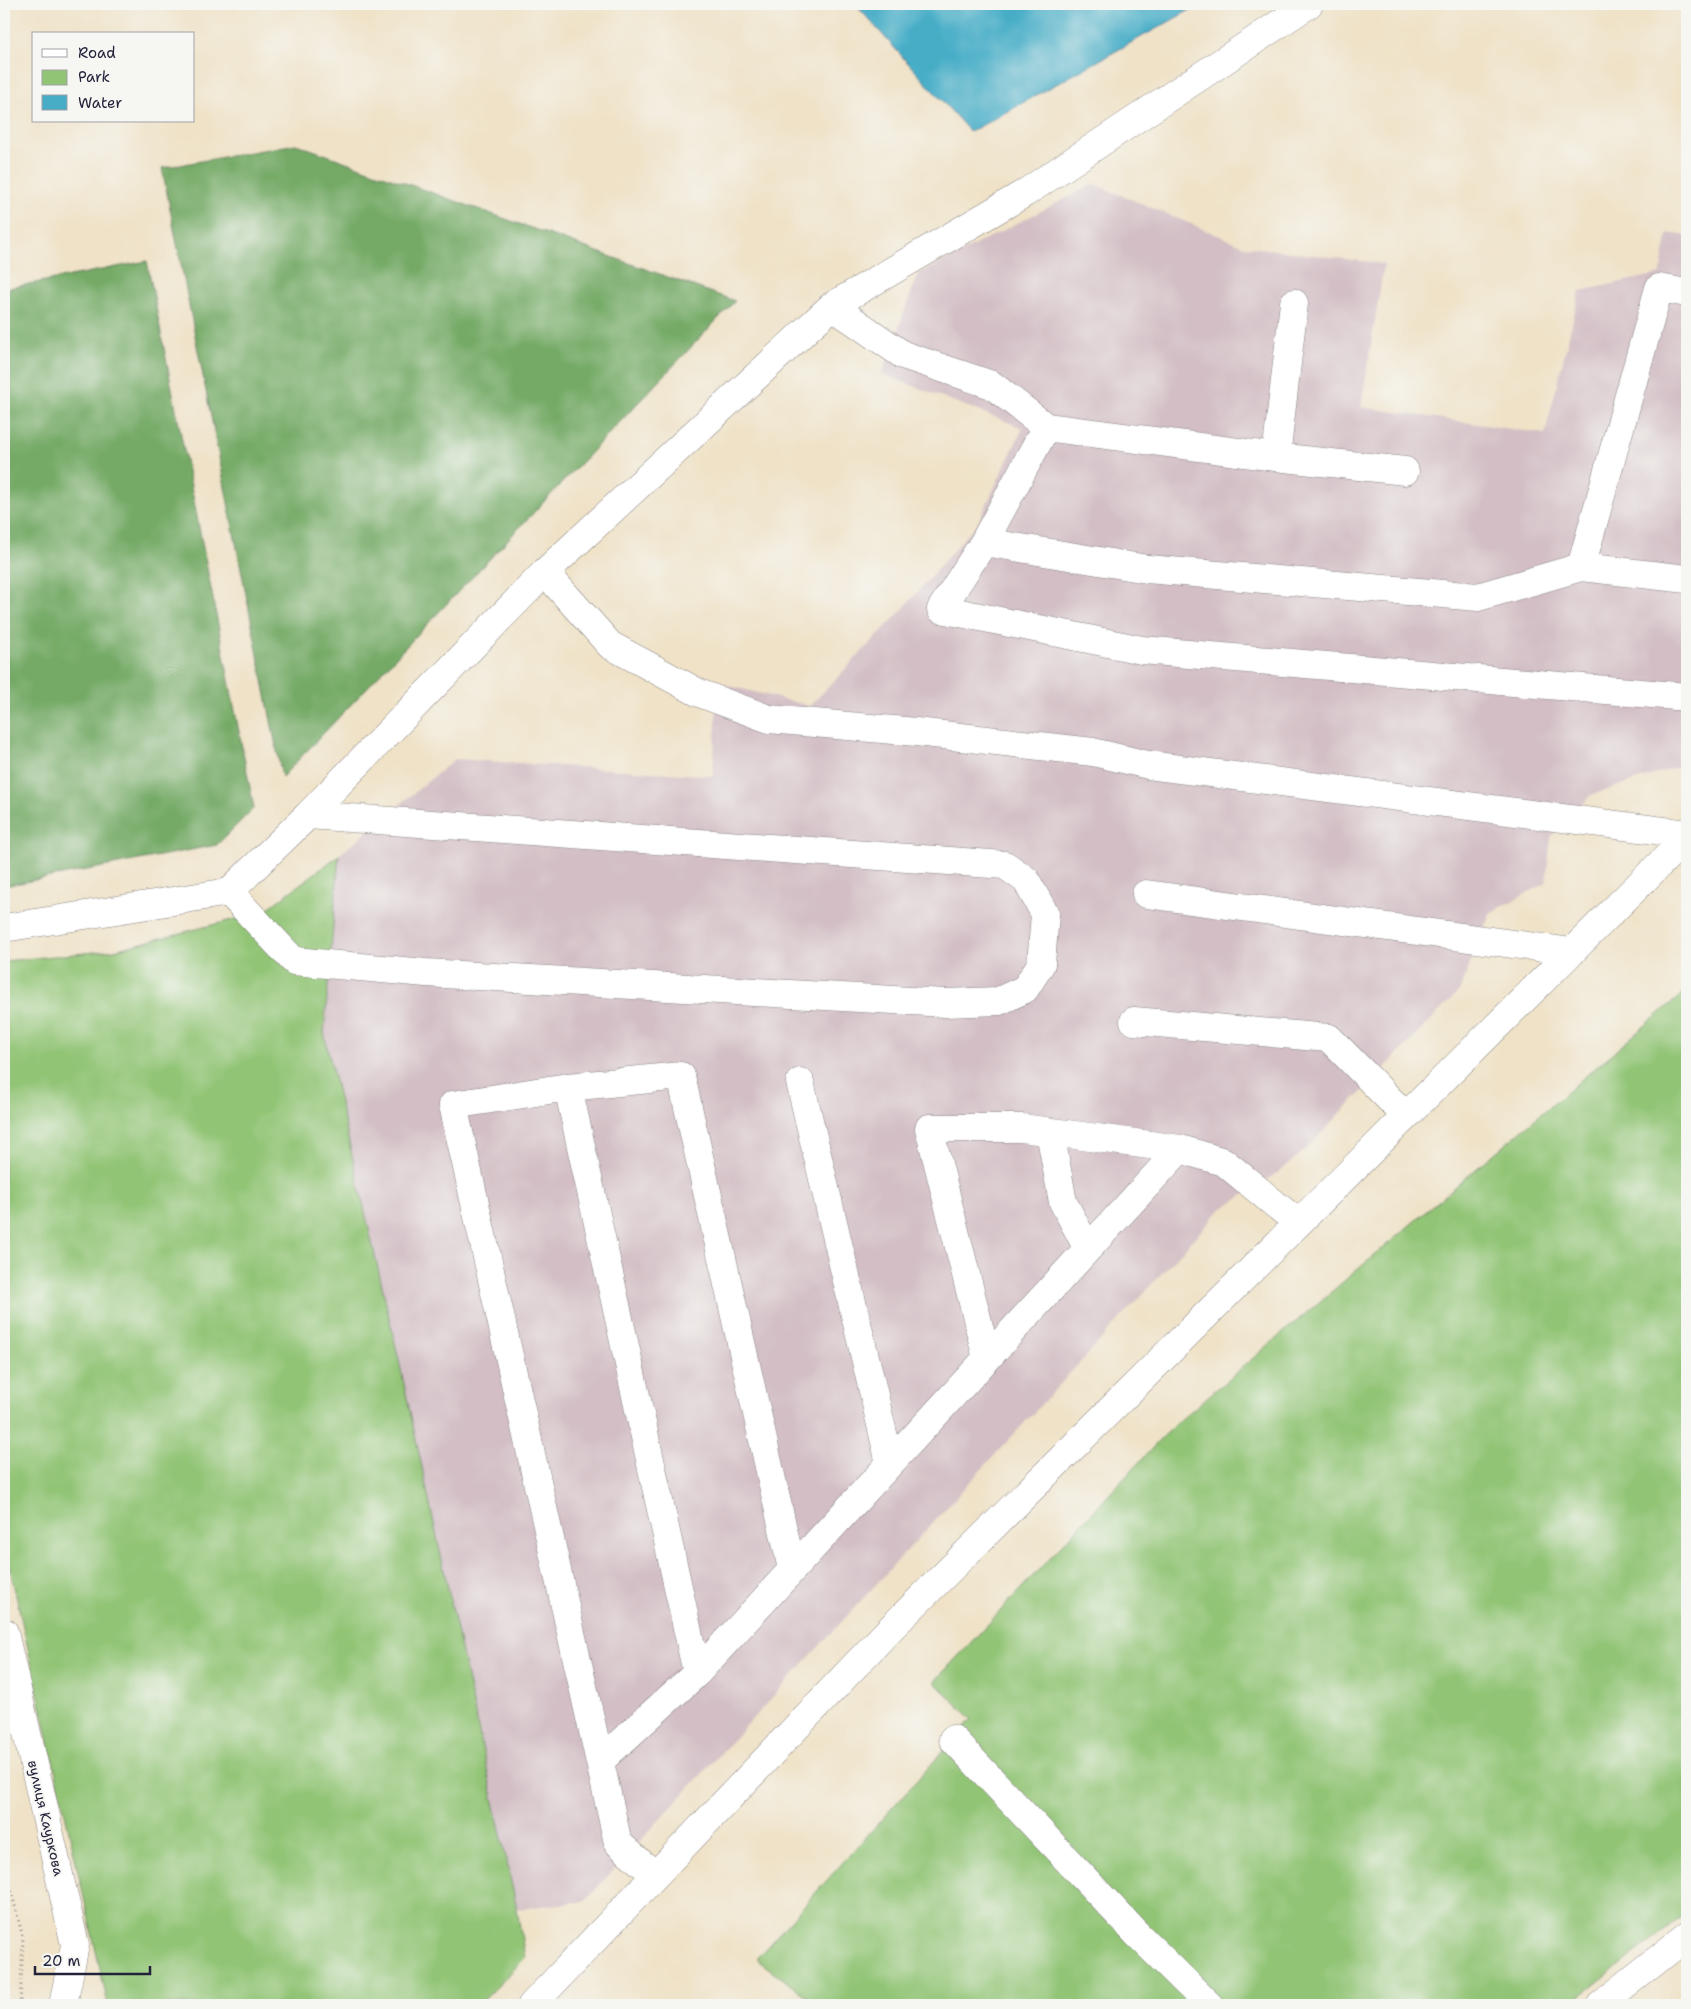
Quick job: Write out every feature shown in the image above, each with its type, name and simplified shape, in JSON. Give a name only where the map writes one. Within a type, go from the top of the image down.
[{"type":"street","points":[[4,928],[229,892],[308,815],[545,572],[832,306],[1025,193],[1309,4]]},
{"type":"street","points":[[1581,566],[1660,288],[1687,293]]},
{"type":"street","points":[[1276,457],[1294,303]]},
{"type":"street","points":[[832,306],[903,356],[992,385],[1046,427],[1276,457],[1405,471]]},
{"type":"street","points":[[1046,427],[984,542],[941,609],[1142,650],[1687,697]]},
{"type":"street","points":[[984,542],[1147,569],[1478,597],[1581,566],[1687,579]]},
{"type":"street","points":[[545,572],[610,645],[699,693],[768,719],[916,732],[1094,752],[1148,765],[1687,836]]},
{"type":"street","points":[[229,892],[294,961],[426,973],[945,1003],[999,1001],[1025,989],[1041,964],[1045,914],[1026,880],[1005,865],[308,815]]},
{"type":"street","points":[[532,2005],[887,1632],[1687,836]]},
{"type":"street","points":[[1146,894],[1572,952]]},
{"type":"street","points":[[1134,1021],[1329,1038],[1406,1116]]},
{"type":"street","points":[[655,1875],[618,1842],[454,1105],[568,1087],[681,1076],[792,1569]]},
{"type":"street","points":[[800,1082],[890,1463]]},
{"type":"street","points":[[568,1087],[697,1673]]},
{"type":"street","points":[[987,1358],[929,1128],[1022,1128],[1180,1149],[1224,1162],[1298,1223]]},
{"type":"street","points":[[1050,1132],[1063,1202],[1088,1249]]},
{"type":"street","points":[[600,1761],[697,1673],[1180,1149]]},
{"type":"street","name":"вулиця Кауркова","points":[[4,1632],[75,1945],[63,2005]]},
{"type":"street","points":[[953,1739],[1136,1934],[1209,2005]]},
{"type":"street","points":[[1601,2005],[1687,1936]]},
{"type":"path","points":[[4,1862],[23,1938],[20,2005]]},
{"type":"shaded area","points":[[1094,184],[1244,246],[1384,264],[1361,407],[1545,434],[1580,291],[1660,274],[1668,233],[1687,236],[1687,764],[1591,795],[1551,837],[1546,883],[1490,913],[1460,990],[1308,1147],[1281,1171],[1220,1210],[585,1901],[517,1909],[398,1356],[324,1033],[339,855],[455,759],[713,776],[718,683],[810,706],[903,609],[978,522],[1023,428],[882,374],[918,274]]},
{"type":"green space","points":[[296,144],[735,301],[282,777],[162,168]]},
{"type":"green space","points":[[147,261],[254,808],[217,845],[4,886],[4,289]]},
{"type":"green space","points":[[339,855],[324,1033],[398,1356],[517,1909],[525,1958],[479,2005],[108,2005],[4,1542],[4,961],[114,950],[263,912]]},
{"type":"green space","points":[[1687,990],[1687,1913],[1568,2005],[819,2005],[756,1959],[972,1719],[934,1682],[1172,1427]]},
{"type":"water","points":[[855,4],[1201,4],[970,132]]}]
